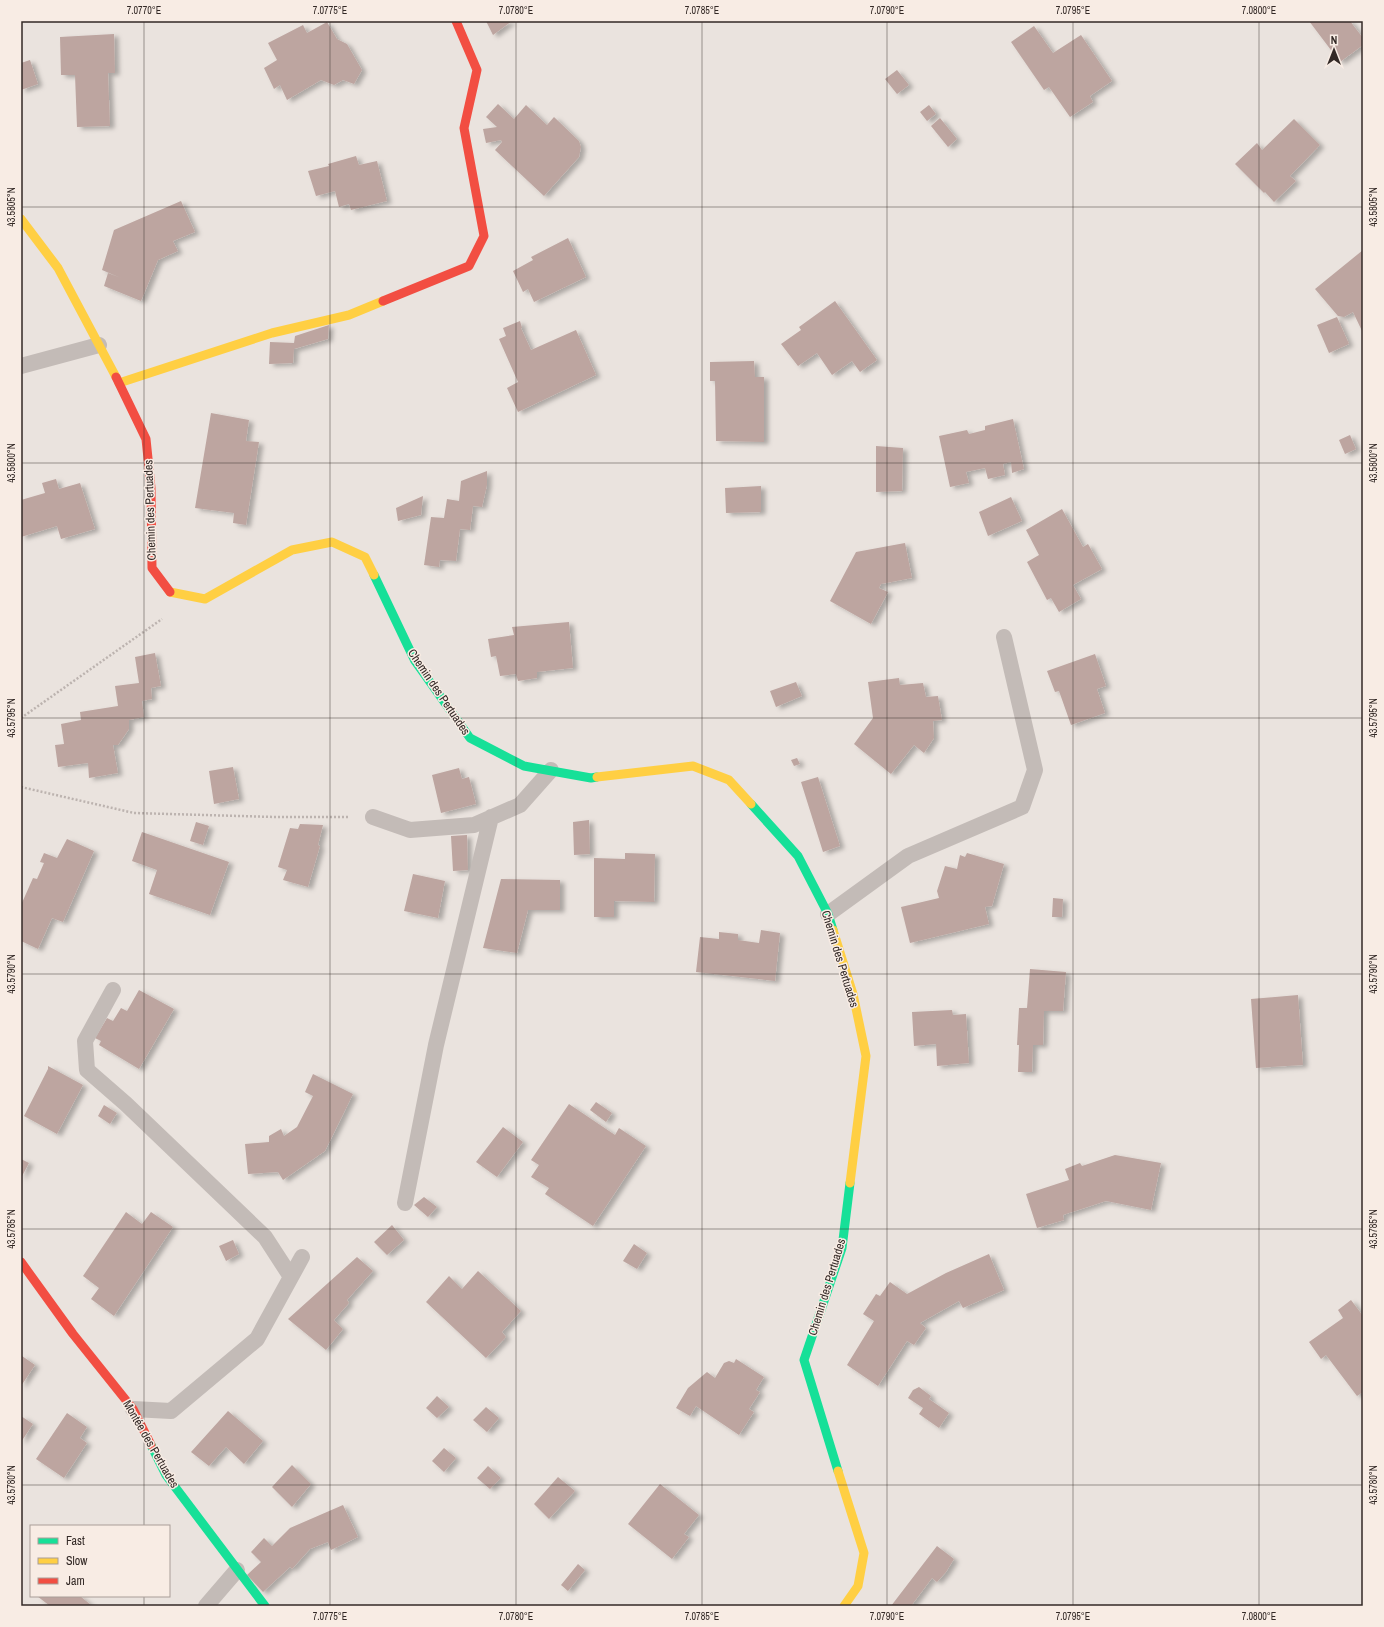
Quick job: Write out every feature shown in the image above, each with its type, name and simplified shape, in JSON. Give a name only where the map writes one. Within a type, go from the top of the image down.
[{"type":"street","points":[[119,383],[272,333],[349,315],[469,266],[484,236],[464,128],[477,70],[456,21]]},
{"type":"street","name":"Chemin des Pertuades","points":[[21,219],[58,268],[119,383],[146,439],[151,488],[152,568],[170,593],[205,599],[292,550],[332,542],[365,557],[415,661],[470,738],[524,766],[591,778],[693,766],[729,780],[798,856],[828,914],[854,994],[866,1056],[842,1248],[804,1360],[864,1553],[858,1586],[844,1606]]},
{"type":"street","name":"Montée des Pertuades","points":[[21,1262],[73,1334],[133,1409],[166,1475],[265,1606]]},
{"type":"lane","points":[[21,366],[99,345]]},
{"type":"lane","points":[[828,914],[908,856],[1022,807],[1036,770],[1004,637]]},
{"type":"lane","points":[[374,817],[410,830],[474,825],[520,805],[551,770]]},
{"type":"lane","points":[[405,1203],[436,1045],[491,818]]},
{"type":"lane","points":[[113,990],[85,1041],[87,1070],[126,1104],[265,1237],[291,1277]]},
{"type":"lane","points":[[133,1409],[171,1411],[257,1339],[302,1257]]},
{"type":"lane","points":[[206,1606],[237,1570]]},
{"type":"path","points":[[21,718],[155,624],[191,596]]},
{"type":"path","points":[[21,787],[134,813],[275,817],[374,817]]},
{"type":"building","points":[[486,21],[512,21],[493,35]]},
{"type":"building","points":[[1309,21],[1350,21],[1363,38],[1363,45],[1340,62]]},
{"type":"building","points":[[327,22],[337,39],[347,44],[362,70],[354,84],[343,80],[334,85],[321,80],[287,100],[280,85],[274,89],[264,68],[277,60],[268,43],[303,25],[307,33]]},
{"type":"building","points":[[1034,26],[1053,53],[1081,35],[1112,81],[1090,96],[1093,102],[1070,117],[1049,87],[1044,90],[1011,42]]},
{"type":"building","points":[[114,34],[115,73],[108,73],[110,126],[77,127],[75,75],[61,75],[60,37]]},
{"type":"building","points":[[30,60],[38,84],[21,90],[21,63]]},
{"type":"building","points":[[897,70],[909,85],[897,94],[885,79]]},
{"type":"building","points":[[498,104],[514,119],[526,105],[547,125],[554,117],[579,141],[581,147],[579,157],[544,196],[495,150],[502,142],[501,140],[486,143],[483,129],[497,127],[486,117]]},
{"type":"building","points":[[929,105],[936,114],[927,121],[920,112]]},
{"type":"building","points":[[940,118],[957,139],[948,147],[931,126]]},
{"type":"building","points":[[1294,119],[1320,145],[1290,176],[1296,181],[1274,202],[1235,164],[1257,143],[1262,150]]},
{"type":"building","points":[[356,156],[359,165],[377,161],[387,201],[351,210],[349,204],[339,207],[335,191],[316,196],[308,171],[329,166],[328,164]]},
{"type":"building","points":[[181,201],[195,232],[173,241],[178,251],[158,260],[141,301],[104,286],[108,273],[121,278],[102,270],[114,230]]},
{"type":"building","points":[[568,238],[586,277],[534,302],[528,289],[523,292],[513,271],[533,260],[531,257]]},
{"type":"building","points":[[1363,250],[1363,333],[1353,312],[1344,317],[1338,316],[1315,289]]},
{"type":"building","points":[[835,301],[877,360],[860,372],[852,361],[832,375],[817,353],[798,366],[781,344],[801,330],[799,327]]},
{"type":"building","points":[[1337,317],[1349,344],[1329,353],[1317,325]]},
{"type":"building","points":[[520,321],[521,328],[531,350],[576,330],[596,375],[518,412],[507,388],[518,382],[499,339],[506,336],[503,328]]},
{"type":"building","points":[[329,325],[328,339],[294,349],[293,363],[269,364],[270,342],[294,343],[295,336]]},
{"type":"building","points":[[754,361],[755,377],[764,377],[764,442],[716,441],[715,381],[710,381],[710,362]]},
{"type":"building","points":[[211,413],[249,420],[246,441],[259,442],[246,525],[233,523],[234,513],[195,508]]},
{"type":"building","points":[[1013,419],[1024,469],[1012,473],[1011,462],[1003,464],[1005,475],[988,479],[985,468],[966,472],[969,483],[950,487],[939,436],[967,430],[969,434],[985,430],[985,426]]},
{"type":"building","points":[[1350,435],[1356,449],[1345,454],[1339,440]]},
{"type":"building","points":[[876,446],[903,448],[902,491],[876,492]]},
{"type":"building","points":[[487,471],[487,485],[482,507],[473,506],[470,530],[460,529],[456,561],[440,560],[439,567],[424,565],[431,517],[444,518],[447,499],[459,501],[461,481]]},
{"type":"building","points":[[56,479],[59,489],[80,483],[95,529],[61,539],[57,526],[21,537],[21,500],[45,493],[42,483]]},
{"type":"building","points":[[761,486],[761,512],[726,513],[725,488]]},
{"type":"building","points":[[423,496],[421,515],[398,521],[396,508]]},
{"type":"building","points":[[1011,497],[1022,521],[988,536],[979,512]]},
{"type":"building","points":[[1062,509],[1083,547],[1088,544],[1102,569],[1073,585],[1081,599],[1059,612],[1051,598],[1047,600],[1027,562],[1039,555],[1026,530]]},
{"type":"building","points":[[905,543],[912,578],[881,584],[879,588],[888,592],[871,624],[830,601],[856,552]]},
{"type":"building","points":[[569,622],[573,668],[537,672],[537,678],[518,681],[516,674],[500,676],[496,656],[491,657],[488,639],[514,635],[512,627]]},
{"type":"building","points":[[155,653],[161,686],[151,688],[152,699],[142,701],[144,717],[129,720],[129,729],[118,745],[113,745],[118,773],[89,778],[88,763],[58,767],[55,745],[64,744],[61,724],[81,720],[80,712],[118,706],[115,686],[139,683],[135,657]]},
{"type":"building","points":[[1095,654],[1106,686],[1097,689],[1105,713],[1071,725],[1059,691],[1055,692],[1047,671]]},
{"type":"building","points":[[899,678],[900,685],[923,683],[926,697],[938,696],[942,720],[933,721],[934,738],[924,753],[914,745],[891,774],[854,744],[873,718],[868,682]]},
{"type":"building","points":[[796,682],[802,696],[776,707],[770,691]]},
{"type":"building","points":[[797,758],[800,764],[794,766],[791,760]]},
{"type":"building","points":[[233,767],[239,799],[214,804],[209,771]]},
{"type":"building","points":[[459,768],[462,779],[469,777],[476,804],[441,813],[432,775]]},
{"type":"building","points":[[818,777],[840,846],[823,852],[801,782]]},
{"type":"building","points":[[589,820],[590,854],[574,855],[573,822]]},
{"type":"building","points":[[196,822],[209,826],[203,845],[190,841]]},
{"type":"building","points":[[300,824],[323,825],[318,845],[320,846],[308,887],[283,880],[287,870],[278,867],[290,828],[298,829]]},
{"type":"building","points":[[142,832],[229,862],[210,915],[149,894],[157,870],[132,861]]},
{"type":"building","points":[[467,835],[468,870],[453,871],[451,836]]},
{"type":"building","points":[[67,839],[94,851],[63,922],[52,918],[38,949],[21,941],[21,905],[33,878],[37,879],[44,863],[40,862],[44,853],[57,858]]},
{"type":"building","points":[[625,853],[655,854],[654,902],[614,901],[614,917],[594,917],[594,858],[625,859]]},
{"type":"building","points":[[967,853],[1004,864],[992,906],[985,907],[989,924],[910,943],[901,907],[939,898],[937,891],[945,866],[957,869],[960,855],[965,857]]},
{"type":"building","points":[[413,874],[445,881],[438,918],[404,911]]},
{"type":"building","points":[[501,879],[560,880],[560,910],[528,910],[517,953],[483,948]]},
{"type":"building","points":[[1053,898],[1063,899],[1062,917],[1052,917]]},
{"type":"building","points":[[761,930],[780,933],[775,981],[696,972],[700,937],[719,939],[719,932],[738,934],[738,940],[759,943]]},
{"type":"building","points":[[1030,969],[1066,972],[1063,1011],[1044,1011],[1043,1045],[1033,1045],[1032,1072],[1018,1072],[1019,1045],[1017,1045],[1019,1008],[1027,1008]]},
{"type":"building","points":[[139,990],[174,1009],[139,1069],[99,1045],[101,1041],[95,1038],[107,1018],[113,1021],[121,1008],[127,1011]]},
{"type":"building","points":[[1298,995],[1303,1065],[1256,1068],[1251,999]]},
{"type":"building","points":[[952,1010],[953,1015],[966,1014],[969,1063],[937,1066],[936,1044],[914,1046],[912,1012]]},
{"type":"building","points":[[48,1066],[83,1085],[57,1134],[24,1116],[48,1069]]},
{"type":"building","points":[[313,1074],[353,1094],[325,1151],[283,1180],[278,1172],[248,1174],[245,1144],[269,1142],[269,1136],[281,1129],[284,1136],[297,1127],[313,1096],[305,1092]]},
{"type":"building","points":[[596,1102],[612,1113],[606,1122],[590,1110]]},
{"type":"building","points":[[569,1104],[615,1135],[619,1128],[646,1146],[593,1226],[545,1194],[549,1188],[531,1177],[539,1165],[531,1160]]},
{"type":"building","points":[[104,1105],[117,1113],[110,1124],[98,1116]]},
{"type":"building","points":[[503,1127],[523,1142],[497,1177],[476,1162]]},
{"type":"building","points":[[1115,1155],[1161,1163],[1151,1210],[1106,1201],[1063,1215],[1064,1220],[1037,1228],[1026,1194],[1069,1180],[1065,1169],[1080,1163],[1082,1166]]},
{"type":"building","points":[[21,1159],[29,1163],[21,1178]]},
{"type":"building","points":[[424,1197],[437,1207],[428,1217],[414,1205]]},
{"type":"building","points":[[126,1212],[142,1224],[151,1212],[173,1227],[114,1316],[91,1299],[99,1288],[83,1276]]},
{"type":"building","points":[[392,1225],[404,1240],[387,1255],[374,1242]]},
{"type":"building","points":[[233,1240],[239,1254],[226,1261],[219,1246]]},
{"type":"building","points":[[634,1244],[647,1253],[637,1269],[623,1261]]},
{"type":"building","points":[[989,1254],[1004,1290],[963,1308],[959,1301],[920,1323],[926,1328],[914,1345],[907,1341],[878,1386],[847,1365],[874,1321],[863,1314],[876,1294],[880,1296],[890,1282],[907,1294],[946,1273]]},
{"type":"building","points":[[357,1257],[373,1271],[347,1300],[349,1303],[334,1320],[343,1329],[326,1350],[288,1319]]},
{"type":"building","points":[[478,1271],[521,1311],[502,1332],[506,1337],[486,1358],[426,1302],[449,1276],[462,1289]]},
{"type":"building","points":[[1351,1300],[1363,1316],[1363,1392],[1357,1396],[1326,1355],[1321,1359],[1309,1342],[1343,1318],[1338,1310]]},
{"type":"building","points":[[22,1356],[35,1365],[21,1386],[21,1357]]},
{"type":"building","points":[[736,1359],[764,1377],[756,1390],[760,1392],[749,1409],[754,1412],[739,1435],[696,1406],[690,1416],[676,1408],[688,1388],[707,1372],[715,1378],[724,1363],[729,1361],[734,1363]]},
{"type":"building","points":[[919,1387],[931,1396],[929,1399],[949,1413],[939,1428],[919,1414],[923,1408],[908,1398],[913,1390]]},
{"type":"building","points":[[437,1396],[449,1407],[437,1418],[426,1408]]},
{"type":"building","points":[[486,1407],[499,1418],[487,1432],[473,1420]]},
{"type":"building","points":[[228,1411],[263,1441],[244,1464],[226,1447],[209,1466],[191,1452]]},
{"type":"building","points":[[67,1413],[87,1427],[80,1438],[87,1443],[64,1478],[36,1459]]},
{"type":"building","points":[[21,1416],[33,1424],[21,1442]]},
{"type":"building","points":[[444,1448],[456,1458],[444,1472],[432,1461]]},
{"type":"building","points":[[292,1465],[311,1484],[292,1507],[272,1487]]},
{"type":"building","points":[[488,1466],[501,1478],[490,1489],[477,1478]]},
{"type":"building","points":[[558,1477],[575,1491],[549,1519],[534,1504]]},
{"type":"building","points":[[660,1484],[699,1515],[684,1534],[689,1537],[672,1559],[628,1524]]},
{"type":"building","points":[[343,1505],[358,1537],[331,1550],[328,1542],[310,1549],[292,1569],[290,1567],[263,1592],[247,1575],[261,1562],[251,1552],[264,1538],[272,1546],[290,1528]]},
{"type":"building","points":[[937,1546],[954,1559],[946,1572],[937,1582],[932,1578],[911,1606],[891,1606]]},
{"type":"building","points":[[578,1564],[585,1570],[568,1591],[561,1585]]},
{"type":"building","points":[[38,1597],[81,1597],[91,1605],[50,1606]]},
{"type":"traffic: fast","points":[[374,575],[415,661],[470,738],[524,766],[591,778],[597,777]]},
{"type":"traffic: fast","points":[[751,804],[798,856],[828,914],[833,930]]},
{"type":"traffic: fast","points":[[838,1471],[804,1360],[842,1248],[850,1183]]},
{"type":"traffic: fast","points":[[151,1445],[166,1475],[265,1606]]},
{"type":"traffic: slow","points":[[21,219],[58,268],[116,377]]},
{"type":"traffic: slow","points":[[119,383],[272,333],[349,315],[383,301]]},
{"type":"traffic: slow","points":[[170,592],[205,599],[292,550],[332,542],[365,557],[374,575]]},
{"type":"traffic: slow","points":[[597,777],[693,766],[729,780],[751,804]]},
{"type":"traffic: slow","points":[[833,930],[853,994],[866,1056],[850,1183]]},
{"type":"traffic: slow","points":[[838,1471],[864,1553],[858,1586],[844,1606]]},
{"type":"traffic: jam","points":[[383,301],[469,266],[484,236],[464,128],[477,70],[456,21]]},
{"type":"traffic: jam","points":[[116,377],[146,439],[151,488],[152,568],[170,592]]},
{"type":"traffic: jam","points":[[21,1262],[73,1334],[133,1409],[151,1445]]}]
